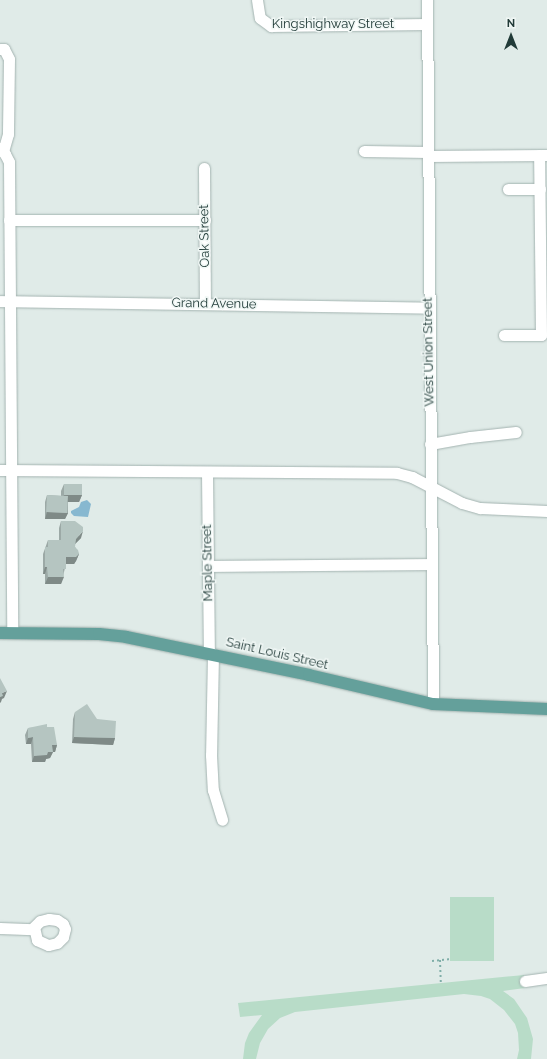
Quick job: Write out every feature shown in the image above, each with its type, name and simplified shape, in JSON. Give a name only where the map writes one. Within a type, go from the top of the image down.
[{"type":"main road","name":"Saint Louis Street","points":[[6,633],[99,634],[126,637],[211,654],[433,704],[547,709]]},
{"type":"street","name":"Kingshighway Street","points":[[257,0],[260,18],[271,26],[427,24]]},
{"type":"street","name":"West Union Street","points":[[427,0],[433,704]]},
{"type":"street","points":[[0,49],[4,49],[9,59],[8,134],[1,150],[9,162],[6,218],[5,301],[6,633]]},
{"type":"street","points":[[364,151],[428,154],[543,155],[540,189],[541,334],[504,335]]},
{"type":"street","name":"Oak Street","points":[[204,168],[205,304]]},
{"type":"street","points":[[508,189],[540,189]]},
{"type":"street","points":[[6,218],[205,220]]},
{"type":"street","name":"Grand Avenue","points":[[5,301],[429,308]]},
{"type":"street","points":[[430,444],[470,437],[516,432]]},
{"type":"street","points":[[5,471],[397,473],[412,477],[462,503],[480,508],[547,511]]},
{"type":"street","name":"Maple Street","points":[[207,472],[211,654],[210,755],[213,790],[222,820]]},
{"type":"street","points":[[208,566],[432,564]]},
{"type":"street","points":[[0,928],[33,929]]},
{"type":"street","points":[[524,981],[547,978]]},
{"type":"path","points":[[432,961],[451,959]]},
{"type":"path","points":[[440,960],[442,983]]},
{"type":"green space","points":[[450,897],[494,897],[494,961],[450,961]]},
{"type":"green space","points":[[524,975],[525,988],[503,991],[514,999],[527,1018],[533,1039],[531,1059],[517,1059],[519,1050],[518,1033],[515,1024],[504,1010],[490,999],[481,996],[464,994],[295,1012],[280,1018],[268,1029],[260,1043],[256,1059],[243,1059],[245,1043],[249,1033],[262,1015],[240,1017],[238,1003]]},
{"type":"water","points":[[87,500],[91,504],[88,517],[74,516],[71,513],[71,511],[79,507],[81,502]]},
{"type":"building","points":[[64,484],[82,484],[82,495],[64,495]]},
{"type":"building","points":[[47,495],[68,496],[67,513],[46,512]]},
{"type":"building","points":[[61,521],[75,521],[83,527],[83,531],[76,539],[75,547],[79,554],[76,557],[66,557],[66,569],[63,569],[64,577],[48,577],[47,567],[45,567],[45,547],[48,547],[48,540],[61,540]]},
{"type":"building","points":[[0,678],[7,691],[2,693],[3,696],[0,697]]},
{"type":"building","points":[[87,704],[97,719],[116,721],[115,738],[74,737],[75,712]]},
{"type":"building","points":[[47,724],[47,727],[54,727],[57,745],[52,745],[53,752],[48,752],[47,755],[34,756],[33,737],[28,738],[28,728]]}]
